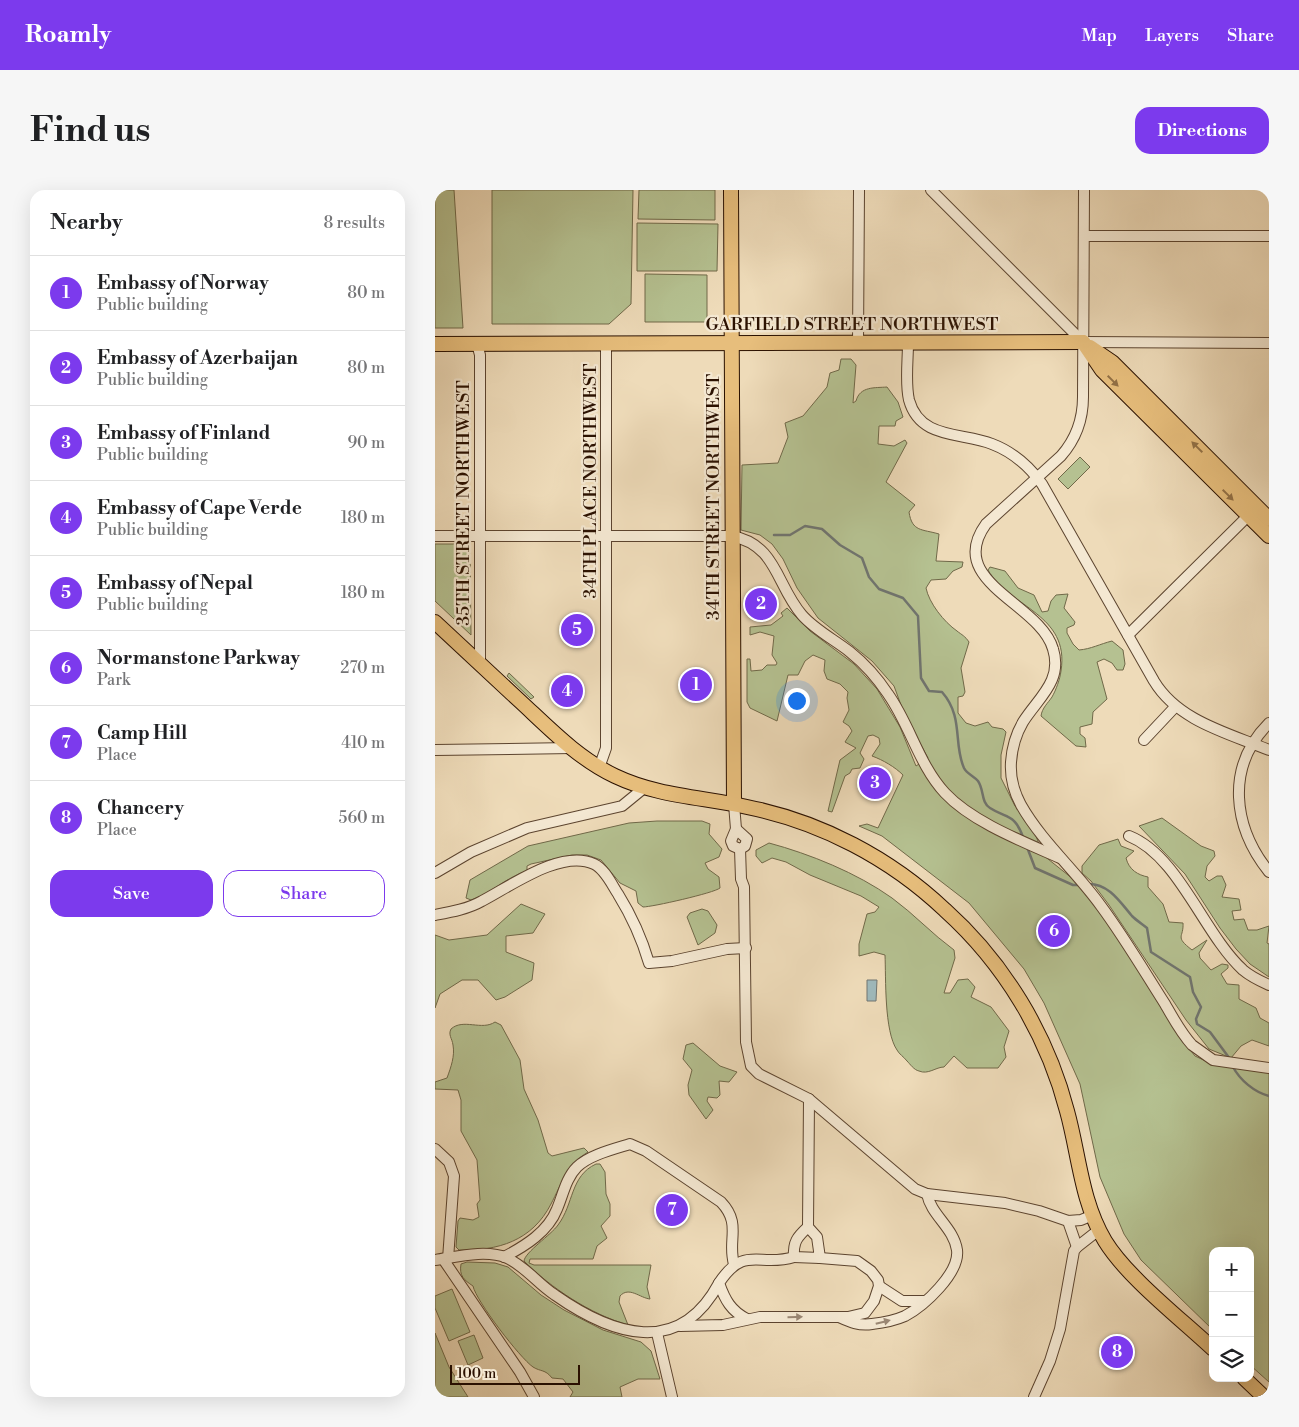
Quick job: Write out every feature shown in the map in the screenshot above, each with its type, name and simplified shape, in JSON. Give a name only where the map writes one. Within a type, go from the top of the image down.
[{"type":"main road","name":"34TH STREET NORTHWEST","points":[[731,190],[734,804]]},
{"type":"main road","name":"GARFIELD STREET NORTHWEST","points":[[435,344],[1083,342]]},
{"type":"main road","points":[[1083,342],[1102,370],[1177,435],[1253,511],[1269,536]]},
{"type":"main road","points":[[1253,511],[1269,519]]},
{"type":"main road","points":[[435,622],[572,748],[599,768],[644,788],[672,795],[734,804],[777,814],[816,827],[874,856],[931,897],[974,938],[997,965],[1020,1001],[1051,1062],[1067,1110],[1083,1187],[1105,1241],[1132,1273],[1209,1345]]},
{"type":"main road","points":[[1248,1382],[1264,1397]]},
{"type":"street","points":[[859,190],[859,343]]},
{"type":"street","points":[[931,190],[1083,342]]},
{"type":"street","points":[[1084,190],[1083,403],[1080,423],[1067,448],[986,524],[977,539],[976,556],[986,579],[1042,628],[1054,651],[1055,666],[1051,686],[1019,730],[1013,749],[1011,768],[1014,790],[1021,806],[1085,884],[1109,917],[1188,1041],[1204,1056],[1232,1064],[1269,1068]]},
{"type":"street","points":[[1084,236],[1269,236]]},
{"type":"street","name":"GARFIELD STREET NORTHWEST","points":[[1083,342],[1269,343]]},
{"type":"street","name":"34TH PLACE NORTHWEST","points":[[599,768],[606,748],[606,343]]},
{"type":"street","points":[[908,343],[908,395],[912,407],[921,421],[941,434],[979,440],[998,446],[1020,460],[1037,477],[1158,686],[1175,707],[1188,716],[1269,750]]},
{"type":"street","name":"35TH STREET NORTHWEST","points":[[477,344],[479,355],[479,663]]},
{"type":"street","points":[[1128,634],[1253,511]]},
{"type":"street","points":[[435,536],[732,536],[750,540],[761,548],[803,616],[851,652],[874,676],[893,702],[925,765],[943,791],[970,812],[1022,841],[1063,859]]},
{"type":"street","points":[[1144,740],[1175,707]]},
{"type":"street","points":[[1269,724],[1252,743],[1240,782],[1240,812],[1251,846],[1269,872]]},
{"type":"street","points":[[435,750],[572,748]]},
{"type":"street","points":[[435,873],[471,852],[521,830],[556,820],[622,806],[644,788]]},
{"type":"street","points":[[734,804],[736,829],[731,841],[733,846],[743,846]]},
{"type":"street","points":[[736,829],[746,836],[743,846],[747,880],[744,887],[746,1042],[751,1066],[768,1080],[809,1098],[915,1189],[927,1194],[1005,1204],[1039,1211],[1068,1221],[1081,1220],[1093,1215]]},
{"type":"street","points":[[1129,836],[1140,840],[1177,877],[1213,934],[1239,966],[1269,986]]},
{"type":"street","points":[[435,915],[481,902],[511,883],[541,870],[574,861],[585,861],[597,865],[626,906],[649,963],[746,948]]},
{"type":"street","points":[[809,1098],[808,1227],[817,1237],[820,1258]]},
{"type":"street","points":[[504,1257],[522,1248],[547,1227],[557,1211],[567,1183],[577,1167],[591,1158],[630,1144],[646,1151],[721,1202],[727,1209],[734,1228],[732,1256],[734,1264]]},
{"type":"street","points":[[435,1149],[449,1162],[454,1176],[442,1259],[520,1372],[534,1397]]},
{"type":"street","points":[[838,1317],[855,1324],[872,1324],[905,1316],[942,1285],[955,1267],[957,1248],[945,1227],[929,1207],[927,1194]]},
{"type":"street","points":[[1068,1221],[1077,1247]]},
{"type":"street","points":[[794,1257],[793,1245],[808,1227]]},
{"type":"street","points":[[1034,1397],[1050,1361],[1060,1329],[1073,1256],[1077,1247],[1100,1229]]},
{"type":"street","points":[[442,1259],[476,1255],[504,1257],[523,1269],[556,1296],[582,1312],[622,1329],[639,1333],[657,1333],[680,1326],[723,1325],[760,1317],[838,1317],[865,1313],[874,1301],[879,1286],[878,1280],[863,1264],[857,1261],[794,1257],[785,1260],[743,1260],[734,1264],[719,1283],[714,1293],[680,1326]]},
{"type":"street","points":[[719,1283],[730,1307],[736,1314],[747,1320]]},
{"type":"street","points":[[879,1286],[902,1301],[925,1301]]},
{"type":"street","points":[[657,1333],[671,1397]]},
{"type":"green space","points":[[435,190],[454,190],[463,328],[435,328]]},
{"type":"green space","points":[[492,190],[633,190],[631,304],[609,324],[492,324]]},
{"type":"green space","points":[[639,190],[715,190],[715,220],[638,219]]},
{"type":"green space","points":[[637,223],[718,224],[717,271],[637,271]]},
{"type":"green space","points":[[645,274],[707,275],[707,322],[645,322]]},
{"type":"green space","points":[[841,359],[851,359],[856,365],[853,403],[864,390],[887,387],[898,402],[903,417],[896,421],[895,426],[879,426],[878,444],[894,446],[905,440],[907,443],[886,482],[915,505],[909,512],[915,526],[919,529],[939,534],[936,561],[963,562],[962,567],[953,571],[946,579],[931,580],[926,588],[930,600],[938,612],[947,623],[969,642],[961,668],[965,692],[963,696],[958,697],[958,713],[966,723],[975,726],[988,722],[992,727],[1003,729],[1006,732],[1001,755],[1001,778],[1015,806],[1032,825],[1043,855],[1083,887],[1107,919],[1176,1032],[1195,1056],[1212,1064],[1269,1071],[1269,1382],[1254,1369],[1254,1247],[1209,1247],[1209,1326],[1141,1260],[1124,1234],[1100,1177],[1080,1084],[1044,1003],[1024,969],[969,903],[882,836],[859,826],[867,824],[878,828],[903,775],[889,764],[872,756],[880,744],[879,738],[873,735],[868,736],[860,753],[864,759],[860,768],[852,769],[845,776],[832,812],[828,811],[840,760],[856,748],[845,742],[852,731],[843,722],[849,710],[848,692],[840,684],[827,679],[824,671],[825,660],[813,655],[805,661],[798,675],[788,675],[777,721],[750,708],[747,702],[747,659],[750,659],[751,671],[762,670],[767,665],[776,665],[777,663],[772,655],[774,636],[760,632],[750,635],[750,627],[771,625],[783,616],[781,613],[787,608],[810,631],[854,664],[877,689],[900,727],[916,766],[928,758],[905,716],[894,686],[872,661],[818,618],[797,588],[783,559],[772,544],[760,535],[741,530],[742,465],[778,463],[788,437],[785,423],[803,416],[827,387],[830,373],[839,370]]},
{"type":"green space","points":[[1080,457],[1090,467],[1068,489],[1058,479]]},
{"type":"green space","points":[[435,544],[470,544],[471,635],[435,601]]},
{"type":"green space","points":[[990,567],[1005,571],[1018,588],[1034,595],[1042,612],[1048,611],[1051,601],[1056,595],[1068,594],[1064,608],[1075,622],[1074,625],[1067,628],[1067,633],[1079,650],[1112,641],[1123,650],[1125,664],[1123,670],[1117,670],[1112,663],[1104,659],[1097,662],[1107,699],[1093,712],[1092,724],[1080,727],[1080,734],[1085,738],[1086,747],[1076,746],[1041,716],[1055,691],[1061,671],[1061,652],[1056,637],[1048,624],[998,583],[988,570]]},
{"type":"green space","points":[[509,673],[534,697],[531,699],[507,676]]},
{"type":"green space","points":[[1162,818],[1201,846],[1214,851],[1215,856],[1207,866],[1205,877],[1209,881],[1217,876],[1222,876],[1226,885],[1222,897],[1239,899],[1241,910],[1232,911],[1234,920],[1244,919],[1248,930],[1257,930],[1269,926],[1267,943],[1269,944],[1269,977],[1250,964],[1236,949],[1185,874],[1139,826]]},
{"type":"green space","points":[[702,821],[710,824],[709,834],[722,849],[719,857],[705,863],[708,869],[719,877],[720,888],[683,899],[643,907],[638,903],[636,891],[620,883],[601,860],[587,855],[572,855],[531,864],[527,866],[527,871],[512,877],[485,894],[471,900],[466,898],[470,880],[528,846],[629,823]]},
{"type":"green space","points":[[1118,839],[1121,846],[1134,851],[1126,858],[1127,862],[1134,871],[1148,877],[1148,887],[1163,904],[1169,922],[1183,923],[1181,937],[1183,942],[1192,950],[1207,940],[1199,953],[1200,958],[1211,970],[1222,964],[1228,965],[1228,968],[1221,974],[1227,984],[1239,985],[1239,999],[1256,1008],[1260,1018],[1269,1023],[1269,1046],[1252,1040],[1241,1046],[1231,1058],[1209,1049],[1186,1020],[1109,905],[1091,881],[1082,873],[1082,866],[1099,845]]},
{"type":"green space","points":[[769,843],[817,859],[864,880],[900,904],[954,950],[955,958],[944,993],[950,993],[958,980],[968,979],[975,987],[971,997],[991,1007],[1009,1031],[1004,1047],[1006,1057],[998,1068],[967,1068],[954,1056],[944,1067],[929,1071],[922,1072],[912,1067],[898,1051],[890,1030],[885,955],[874,952],[859,956],[859,944],[867,914],[875,912],[879,907],[861,896],[810,875],[786,862],[772,858],[762,863],[756,856],[756,850]]},
{"type":"green space","points":[[521,904],[545,914],[533,933],[506,936],[506,952],[534,963],[532,980],[505,997],[496,1000],[478,980],[462,980],[440,994],[435,1008],[435,935],[449,940],[487,935]]},
{"type":"green space","points":[[702,909],[708,911],[717,925],[715,933],[698,945],[687,917],[690,913]]},
{"type":"green space","points":[[495,1022],[501,1025],[520,1060],[524,1089],[538,1120],[548,1153],[552,1156],[584,1148],[588,1152],[570,1169],[543,1217],[524,1235],[500,1246],[459,1250],[456,1247],[458,1221],[460,1218],[473,1220],[479,1217],[477,1204],[480,1200],[477,1160],[461,1131],[461,1100],[458,1090],[435,1089],[435,1082],[447,1078],[451,1066],[453,1043],[450,1035],[451,1029],[467,1024],[484,1025]]},
{"type":"green space","points":[[693,1043],[720,1066],[737,1072],[729,1082],[719,1081],[720,1095],[717,1098],[708,1097],[707,1101],[713,1110],[706,1119],[689,1095],[688,1085],[692,1070],[683,1059],[686,1045]]},
{"type":"green space","points":[[596,1164],[600,1164],[605,1172],[610,1216],[601,1226],[607,1238],[597,1246],[593,1259],[530,1259],[529,1263],[534,1265],[651,1265],[647,1287],[650,1299],[631,1292],[623,1293],[620,1296],[619,1302],[628,1325],[600,1314],[572,1299],[546,1281],[524,1261],[525,1257],[558,1225],[581,1176]]},
{"type":"green space","points":[[467,1262],[495,1263],[508,1267],[541,1295],[564,1310],[603,1330],[641,1342],[651,1351],[660,1379],[638,1379],[620,1387],[622,1397],[570,1397],[573,1392],[563,1379],[552,1378],[545,1372],[533,1367],[499,1329],[482,1304],[473,1286],[462,1275],[461,1264]]},
{"type":"green space","points":[[452,1289],[470,1332],[449,1341],[435,1308],[435,1296]]},
{"type":"green space","points":[[435,1333],[449,1367],[468,1397],[435,1397]]},
{"type":"green space","points":[[474,1335],[483,1358],[468,1365],[458,1341]]},
{"type":"water","points":[[867,980],[877,980],[876,1001],[867,1001]]},
{"type":"waterway","points":[[774,535],[790,535],[805,526],[822,529],[840,545],[862,558],[869,577],[879,589],[903,598],[918,616],[921,678],[929,691],[942,692],[949,701],[956,721],[959,750],[964,768],[978,781],[985,803],[990,808],[1013,820],[1023,837]]},
{"type":"waterway","points":[[1027,847],[1035,868],[1073,885],[1081,885]]},
{"type":"waterway","points":[[1089,884],[1102,887],[1114,895],[1132,916],[1147,928],[1151,952],[1190,977],[1193,992],[1201,1007],[1196,1019],[1197,1024],[1210,1032],[1230,1059]]},
{"type":"waterway","points":[[1233,1067],[1248,1085],[1258,1092],[1269,1096]]},
{"type":"place","name":"Embassy of Azerbaijan","points":[[761,604]]},
{"type":"place","name":"Embassy of Nepal","points":[[577,630]]},
{"type":"place","name":"Embassy of Norway","points":[[696,685]]},
{"type":"place","name":"Embassy of Cape Verde","points":[[567,691]]},
{"type":"place","name":"Embassy of Finland","points":[[875,783]]},
{"type":"place","name":"Normanstone Parkway","points":[[1054,931]]},
{"type":"place","name":"Camp Hill","points":[[672,1210]]},
{"type":"place","name":"Chancery","points":[[1117,1352]]}]
